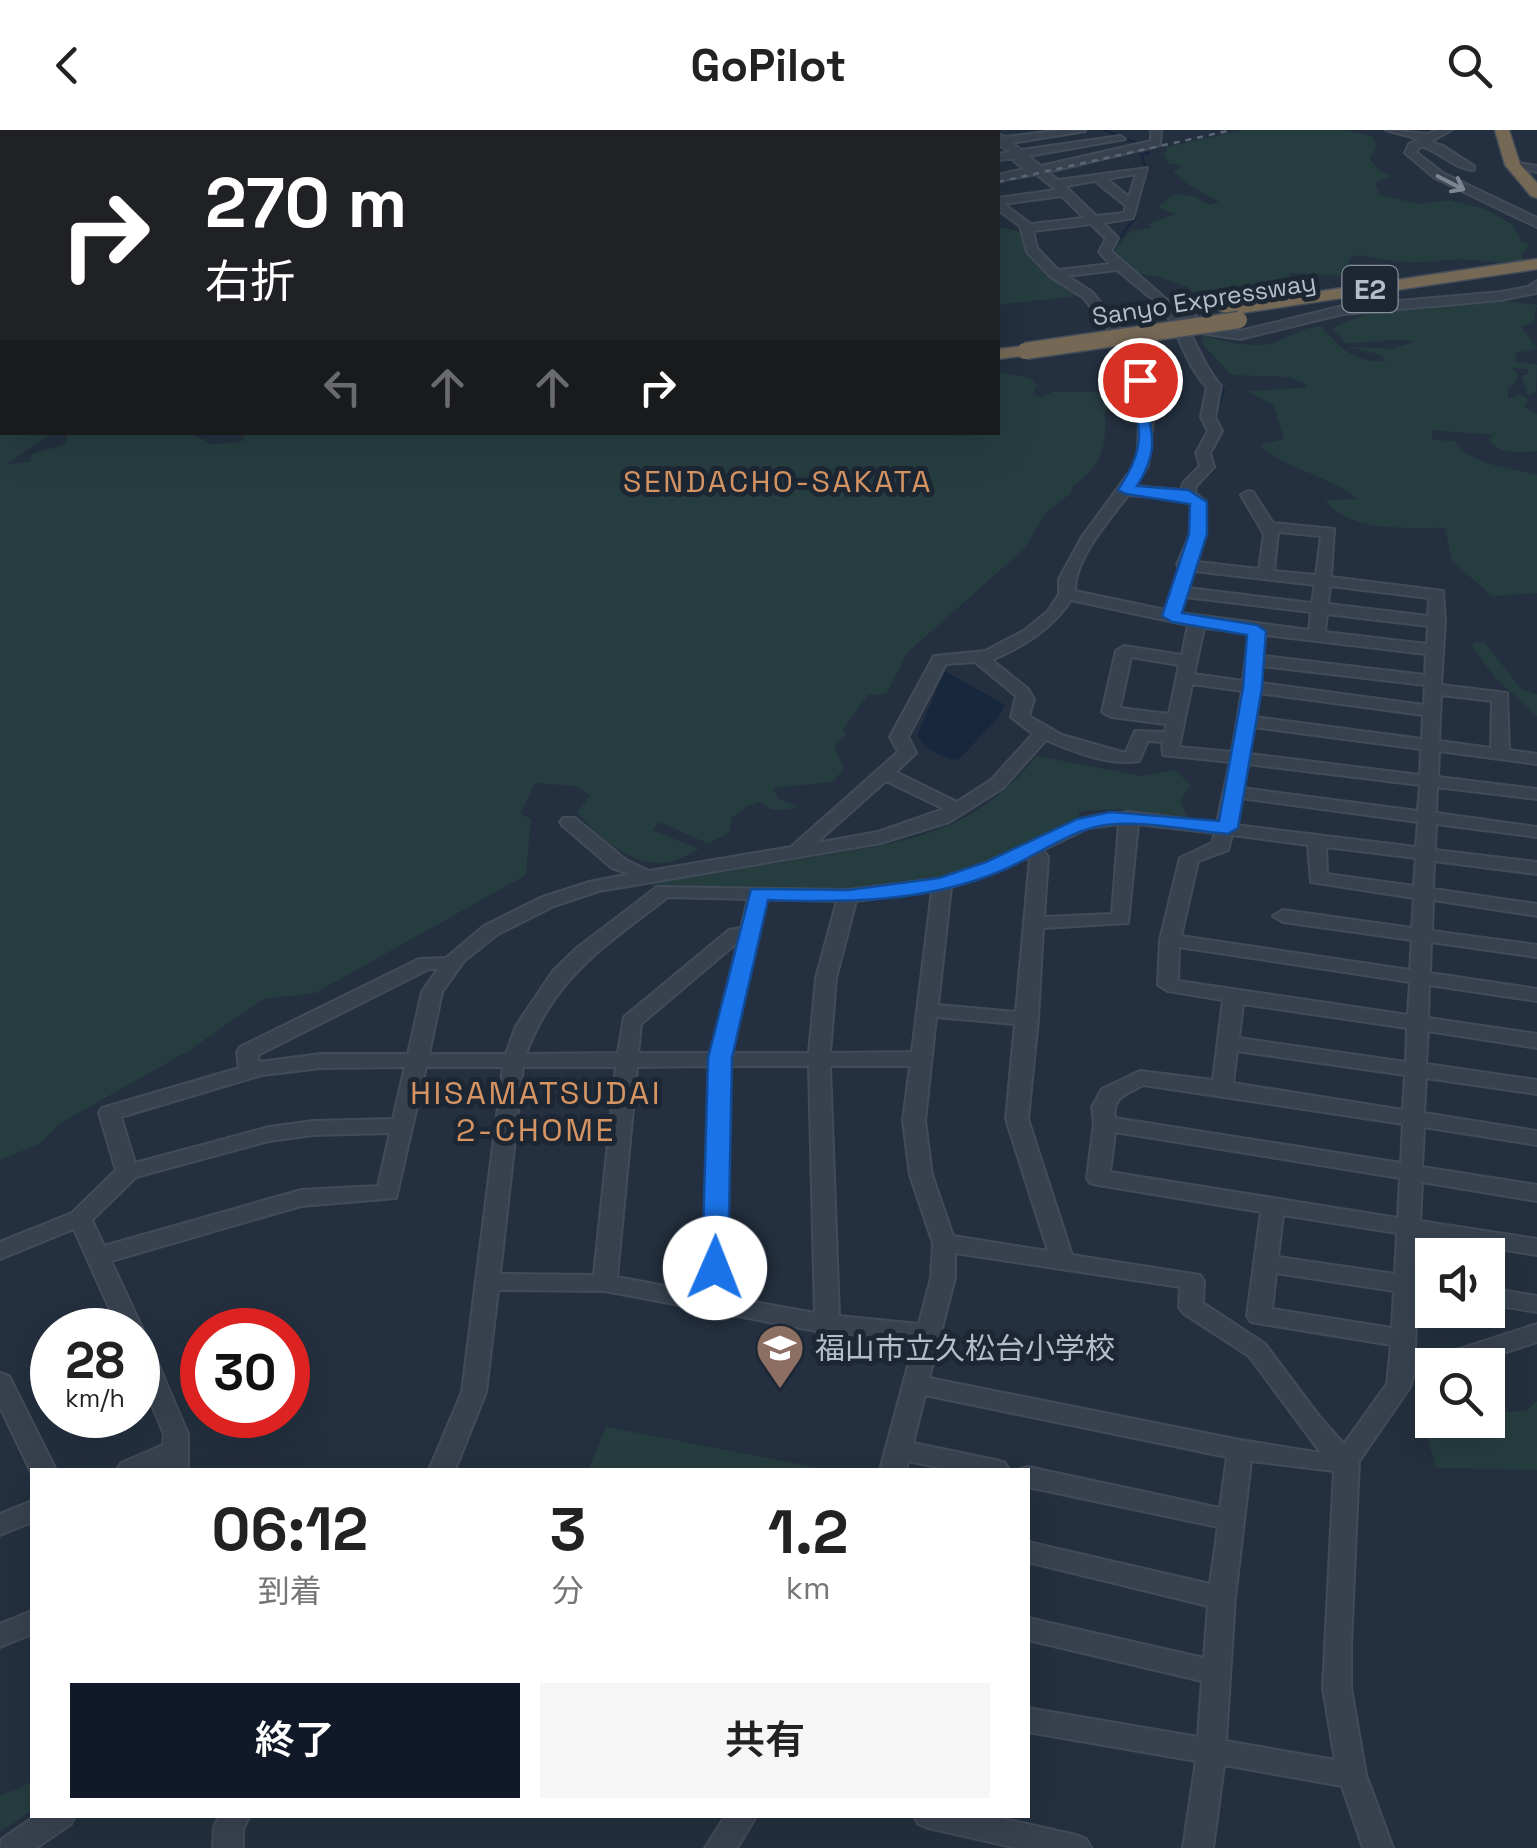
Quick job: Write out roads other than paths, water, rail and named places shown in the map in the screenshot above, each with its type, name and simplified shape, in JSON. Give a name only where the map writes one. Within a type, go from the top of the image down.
[{"type":"highway","points":[[1502,130],[1512,165],[1537,193]]},
{"type":"highway","name":"Sanyo Expressway","points":[[1000,353],[1023,343],[1523,272],[1537,263]]},
{"type":"highway","name":"Sanyo Expressway","points":[[1000,339],[1023,343]]},
{"type":"street","points":[[1000,137],[1032,130]]},
{"type":"street","points":[[1000,137],[1093,130],[1139,148]]},
{"type":"street","points":[[1040,170],[1156,144],[1156,130]]},
{"type":"street","points":[[1392,130],[1433,135]]},
{"type":"street","points":[[1433,135],[1439,148],[1470,168]]},
{"type":"street","points":[[1433,135],[1410,152],[1433,172],[1466,190],[1514,208],[1537,223]]},
{"type":"street","points":[[1000,137],[1033,172],[1000,178]]},
{"type":"street","points":[[1000,157],[1120,139]]},
{"type":"street","points":[[1017,154],[1040,170],[1112,238],[1106,252],[1166,303],[1188,339],[1200,372],[1215,390],[1208,417],[1214,432],[1203,453],[1207,468],[1189,484],[1188,495]]},
{"type":"street","points":[[1512,165],[1537,169]]},
{"type":"street","points":[[1000,203],[1141,168],[1129,216],[1000,226]]},
{"type":"street","points":[[1096,176],[1132,205]]},
{"type":"street","points":[[940,659],[981,659],[1032,633],[1054,614],[1067,594],[1067,578],[1074,565],[1141,466],[1146,420],[1138,394],[1138,370],[1108,316],[1088,294],[1055,274],[1031,249],[1027,226],[1000,205]]},
{"type":"street","points":[[1537,254],[1537,263]]},
{"type":"street","points":[[1055,274],[1121,266]]},
{"type":"street","points":[[1108,316],[1178,309],[1206,330],[1240,335],[1342,310],[1501,296],[1537,286]]},
{"type":"street","points":[[1126,490],[1188,495],[1198,502],[1198,534],[1185,565],[1172,616]]},
{"type":"street","points":[[1248,495],[1272,534],[1266,574]]},
{"type":"street","points":[[1270,527],[1329,532],[1316,636]]},
{"type":"street","points":[[1185,565],[1438,594],[1402,1374],[1398,1388],[1347,1460],[1337,1688],[1352,1775],[1378,1848]]},
{"type":"street","points":[[1181,592],[1438,622]]},
{"type":"street","points":[[1067,594],[1257,631],[1435,650]]},
{"type":"street","points":[[1198,622],[1169,751],[1537,794]]},
{"type":"street","points":[[1257,631],[1253,688],[1228,828],[1221,846],[1189,858],[1170,940],[1168,985],[1537,1041]]},
{"type":"street","points":[[1175,729],[1111,712],[1124,651],[1253,688],[1501,697],[1500,756]]},
{"type":"street","points":[[940,659],[965,663],[1002,679]]},
{"type":"street","points":[[802,852],[800,847],[907,753],[899,737],[940,659]]},
{"type":"street","points":[[981,659],[1026,700],[1020,717],[1024,723],[1043,732],[1119,759],[1133,757],[1141,735],[1175,729]]},
{"type":"street","points":[[1255,660],[1433,694]]},
{"type":"street","points":[[1247,721],[1537,759]]},
{"type":"street","points":[[98,1256],[301,1198],[388,1193],[432,992],[451,964],[491,930],[547,902],[596,886],[881,837],[960,810],[997,784],[1043,732]]},
{"type":"street","points":[[886,774],[960,810]]},
{"type":"street","points":[[1233,792],[1537,832]]},
{"type":"street","points":[[1035,923],[1120,919],[1129,817]]},
{"type":"street","points":[[443,1468],[474,1392],[514,1059],[526,1026],[560,976],[585,951],[664,891],[848,896],[942,884],[1084,823],[1129,817],[1537,868]]},
{"type":"street","points":[[569,822],[619,864],[638,870],[644,877]]},
{"type":"street","points":[[1317,840],[1318,878],[1537,910]]},
{"type":"street","points":[[1033,848],[1040,858],[1018,1120],[1062,1258]]},
{"type":"street","points":[[942,884],[914,1122],[916,1149],[944,1243],[943,1278],[896,1460],[976,1468]]},
{"type":"street","points":[[714,1303],[720,1058],[759,894]]},
{"type":"street","points":[[826,1324],[819,1059],[826,978],[848,896]]},
{"type":"street","points":[[1283,916],[1537,951]]},
{"type":"street","points":[[605,1283],[631,1022],[736,934],[749,934]]},
{"type":"street","points":[[1170,940],[1537,995]]},
{"type":"street","points":[[250,1071],[247,1052],[426,963],[451,964]]},
{"type":"street","points":[[1222,1088],[1234,996]]},
{"type":"street","points":[[925,1010],[1028,1020]]},
{"type":"street","points":[[1229,1043],[1537,1087]]},
{"type":"street","points":[[128,1172],[110,1113],[250,1071],[321,1060],[921,1059]]},
{"type":"street","points":[[1537,1138],[1140,1078],[1109,1094],[1103,1107],[1105,1122],[1098,1178],[1537,1247]]},
{"type":"street","points":[[1105,1122],[1537,1192]]},
{"type":"street","points":[[0,1251],[80,1218],[128,1172],[269,1134],[313,1128],[401,1126]]},
{"type":"street","points":[[1274,1206],[1259,1316],[1401,1338]]},
{"type":"street","points":[[80,1218],[121,1308]]},
{"type":"street","points":[[944,1243],[1062,1258],[1192,1281],[1191,1307],[1257,1350],[1330,1449],[1347,1460]]},
{"type":"street","points":[[1264,1263],[1415,1285]]},
{"type":"street","points":[[488,1282],[605,1283],[826,1324],[928,1333]]},
{"type":"street","points":[[1505,1299],[1537,1304]]},
{"type":"street","points":[[1491,1348],[1537,1333]]},
{"type":"street","points":[[1402,1374],[1415,1371]]},
{"type":"street","points":[[0,1382],[42,1468]]},
{"type":"street","points":[[914,1384],[1240,1450],[1326,1463],[1347,1460]]},
{"type":"street","points":[[139,1468],[176,1460],[176,1434],[160,1397]]},
{"type":"street","points":[[1198,1848],[1212,1754],[1222,1598],[1240,1450]]},
{"type":"street","points":[[1030,1477],[1232,1520]]},
{"type":"street","points":[[0,1524],[30,1512]]},
{"type":"street","points":[[1030,1552],[1222,1598]]},
{"type":"street","points":[[0,1636],[30,1623]]},
{"type":"street","points":[[1030,1629],[1217,1674]]},
{"type":"street","points":[[1030,1720],[1352,1775]]},
{"type":"street","points":[[12,1848],[57,1818]]},
{"type":"street","points":[[228,1848],[228,1826],[234,1818]]},
{"type":"street","points":[[720,1848],[740,1818]]},
{"type":"street","points":[[941,1818],[1076,1848]]},
{"type":"water","points":[[945,671],[1005,705],[999,717],[958,760],[934,752],[917,735]]},
{"type":"waterway","points":[[1104,130],[1142,145]]},
{"type":"waterway","points":[[1144,175],[1147,171],[1141,155],[1149,153]]},
{"type":"waterway","points":[[1135,213],[1140,189]]},
{"type":"waterway","points":[[1113,246],[1136,217]]},
{"type":"waterway","points":[[1162,296],[1174,305]]},
{"type":"waterway","points":[[1215,413],[1224,391],[1221,386]]},
{"type":"waterway","points":[[1199,481],[1213,471],[1210,456],[1221,431]]},
{"type":"railway","points":[[1000,182],[1232,130]]},
{"type":"place","name":"福山市立久松台小学校","points":[[780,1390]]},
{"type":"district","name":"SENDACHO-SAKATA","points":[[778,481]]},
{"type":"district","name":"HISAMATSUDAI 2-CHOME","points":[[536,1112]]}]
